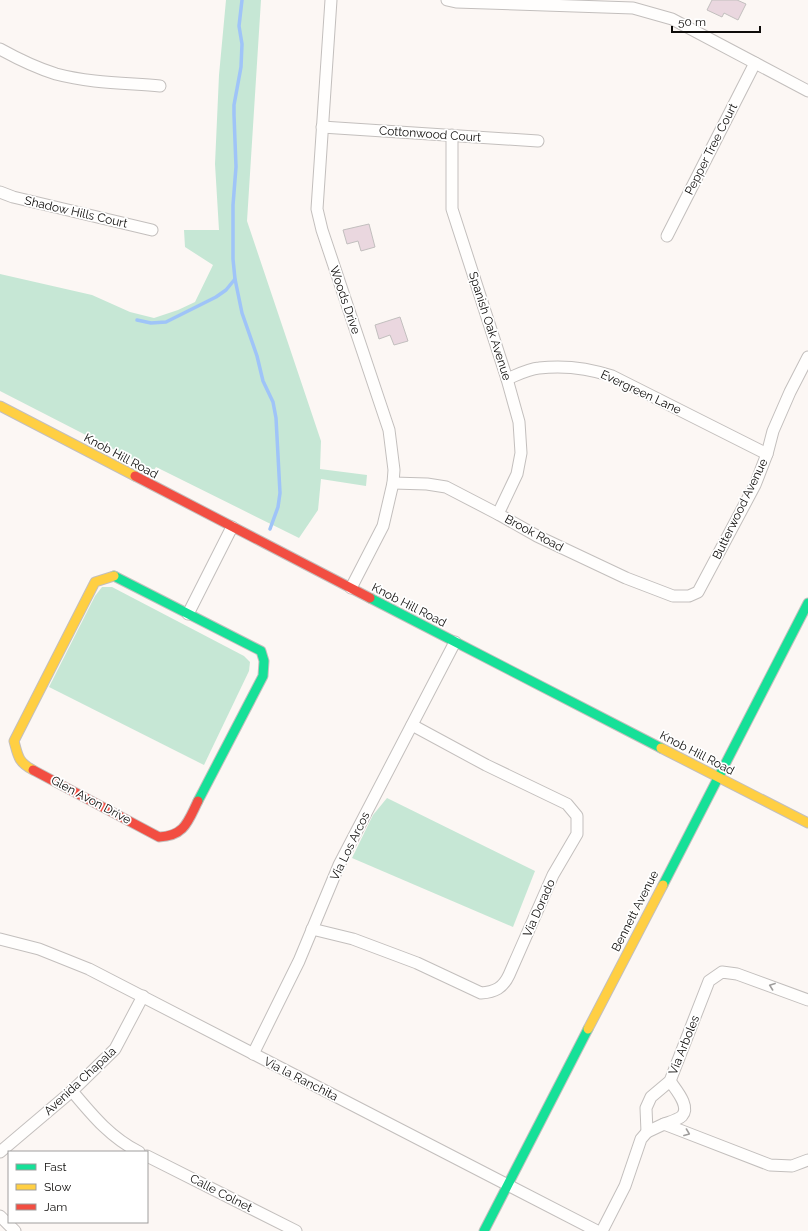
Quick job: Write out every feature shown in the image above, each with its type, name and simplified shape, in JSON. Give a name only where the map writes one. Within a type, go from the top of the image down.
[{"type":"street","name":"Woods Drive","points":[[331,0],[317,209],[322,230],[389,430],[394,470],[393,483],[383,526],[351,588]]},
{"type":"street","points":[[447,0],[456,2],[634,4],[672,19],[808,91]]},
{"type":"street","points":[[0,49],[24,62],[57,74],[87,80],[160,86]]},
{"type":"street","name":"Pepper Tree Court","points":[[667,236],[755,63]]},
{"type":"street","name":"Cottonwood Court","points":[[322,126],[538,141]]},
{"type":"street","name":"Spanish Oak Avenue","points":[[452,135],[452,209],[520,422],[521,453],[517,474],[498,514]]},
{"type":"street","name":"Shadow Hills Court","points":[[0,192],[13,197],[152,230]]},
{"type":"street","name":"Butterwood Avenue","points":[[673,596],[690,596],[698,592],[755,485],[767,454],[773,431],[790,392],[808,357]]},
{"type":"street","name":"Evergreen Lane","points":[[507,378],[538,368],[577,367],[599,371],[612,376],[767,454]]},
{"type":"street","name":"Knob Hill Road","points":[[0,406],[808,823]]},
{"type":"street","name":"Brook Road","points":[[393,483],[427,484],[446,487],[537,536],[626,578],[673,596]]},
{"type":"street","points":[[188,614],[232,527]]},
{"type":"street","name":"Glen Avon Drive","points":[[114,576],[188,614],[261,651],[264,661],[263,676],[182,831],[171,837],[159,837],[24,765],[19,759],[14,741],[95,582],[114,576]]},
{"type":"street","name":"Bennett Avenue","points":[[484,1231],[717,776],[808,603]]},
{"type":"street","name":"Via Los Arcos","points":[[253,1054],[299,961],[339,864],[455,642]]},
{"type":"street","name":"Via Dorado","points":[[312,929],[353,939],[410,960],[481,993],[491,993],[504,984],[510,975],[553,875],[577,834],[577,816],[567,804],[486,765],[412,725]]},
{"type":"street","name":"Via la Ranchita","points":[[0,939],[39,949],[89,969],[598,1231]]},
{"type":"street","name":"Via Arboles","points":[[647,1132],[646,1108],[651,1097],[670,1081],[710,981],[722,972],[737,974],[808,1000]]},
{"type":"street","name":"Avenida Chapala","points":[[0,1152],[72,1091],[115,1049],[143,996]]},
{"type":"street","points":[[602,1231],[625,1186],[641,1139],[647,1132],[678,1119],[683,1115],[684,1111],[682,1099],[670,1081]]},
{"type":"street","points":[[72,1091],[103,1127],[126,1145],[137,1151]]},
{"type":"street","points":[[664,1124],[770,1165],[792,1166],[808,1160]]},
{"type":"street","name":"Calle Colnet","points":[[148,1157],[296,1231]]},
{"type":"street","points":[[0,1216],[15,1231]]},
{"type":"green space","points":[[226,0],[261,0],[247,221],[321,441],[320,469],[367,475],[366,486],[321,479],[318,510],[299,538],[156,467],[154,470],[0,391],[0,274],[92,295],[130,312],[154,318],[178,310],[195,302],[213,265],[185,247],[184,230],[219,230],[215,164],[219,75]]},
{"type":"green space","points":[[102,587],[112,587],[244,656],[250,662],[249,671],[204,765],[49,687],[95,596]]},
{"type":"green space","points":[[387,798],[535,871],[513,927],[352,858],[373,815]]},
{"type":"building","points":[[712,0],[737,0],[746,4],[738,20],[724,13],[722,17],[707,10]]},
{"type":"building","points":[[369,224],[375,247],[361,251],[358,241],[347,244],[343,230]]},
{"type":"building","points":[[400,317],[408,341],[394,345],[390,335],[379,339],[375,325]]},
{"type":"waterway","points":[[242,0],[239,26],[242,44],[241,67],[234,105],[236,167],[233,205],[233,259],[235,279],[242,313],[257,356],[263,381],[273,402],[276,418],[280,493],[278,507],[270,529]]},
{"type":"waterway","points":[[137,320],[151,323],[166,322],[216,297],[226,290],[235,279]]},
{"type":"traffic: fast","points":[[114,576],[261,651],[264,661],[263,676],[198,801]]},
{"type":"traffic: fast","points":[[370,598],[661,748]]},
{"type":"traffic: fast","points":[[663,885],[808,603]]},
{"type":"traffic: fast","points":[[484,1231],[588,1029]]},
{"type":"traffic: slow","points":[[0,406],[135,476]]},
{"type":"traffic: slow","points":[[33,770],[24,764],[19,758],[14,741],[95,582],[114,576]]},
{"type":"traffic: slow","points":[[661,748],[808,823]]},
{"type":"traffic: slow","points":[[588,1029],[663,885]]},
{"type":"traffic: jam","points":[[135,476],[370,598]]},
{"type":"traffic: jam","points":[[33,770],[159,837],[175,834],[180,830],[188,821],[198,801]]}]
